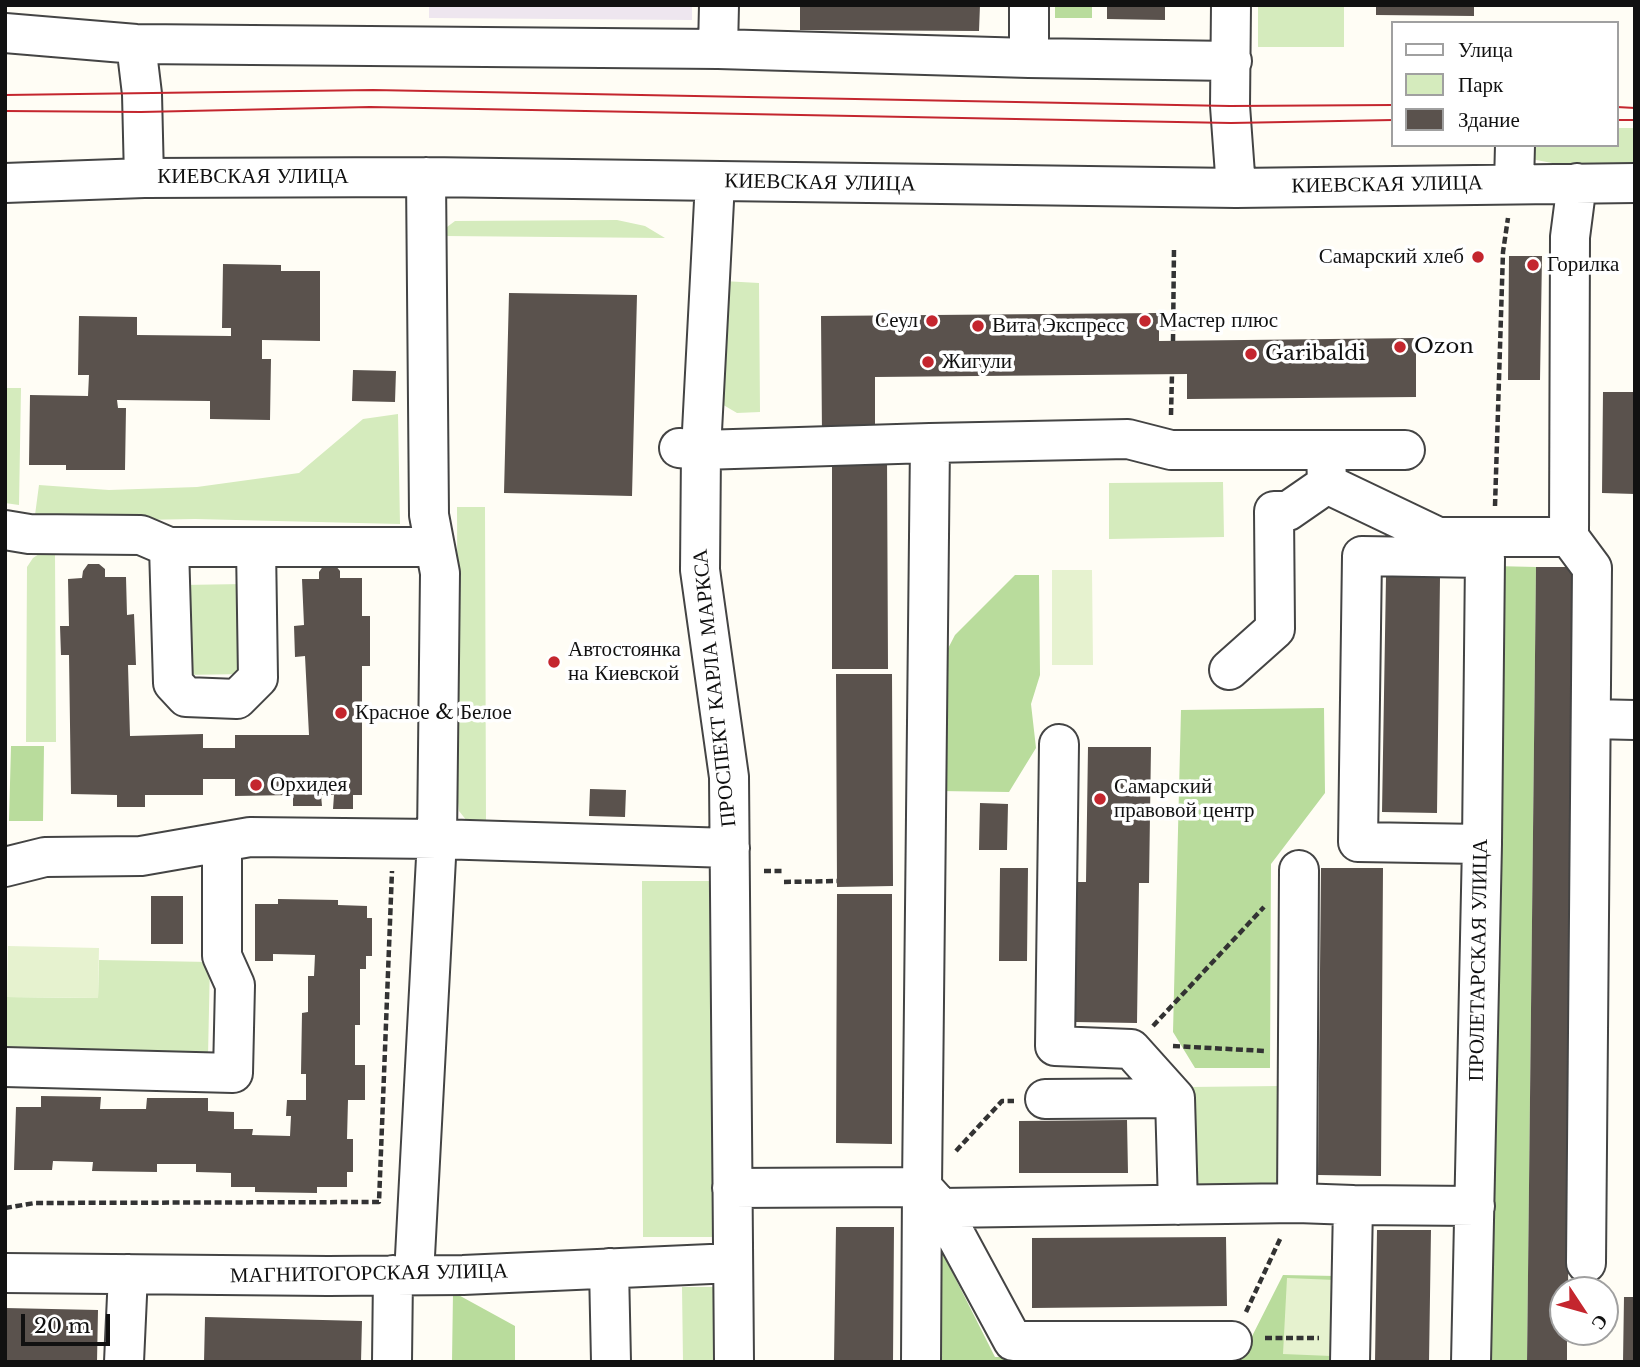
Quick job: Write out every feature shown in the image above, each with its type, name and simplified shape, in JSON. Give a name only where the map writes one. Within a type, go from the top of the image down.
[{"type":"street","points":[[718,49],[719,5]]},
{"type":"street","points":[[1029,5],[1029,58]]},
{"type":"street","points":[[1231,5],[1230,106],[1236,188]]},
{"type":"street","points":[[5,33],[136,44],[718,49],[1231,61]]},
{"type":"street","points":[[136,44],[142,94],[144,178]]},
{"type":"street","points":[[1514,184],[1515,147]]},
{"type":"street","points":[[391,1362],[404,1275],[437,839],[440,573],[429,514],[426,177]]},
{"type":"street","name":"КИЕВСКАЯ УЛИЦА","points":[[5,183],[144,178],[426,177],[1236,188],[1635,183]]},
{"type":"street","name":"ПРОСПЕКТ КАРЛА МАРКСА","points":[[715,182],[690,449],[700,570],[729,777],[734,1362]]},
{"type":"street","points":[[1577,183],[1570,237],[1569,537],[1592,568],[1587,1263]]},
{"type":"street","points":[[690,449],[1128,439],[1171,450],[1327,468],[1405,450]]},
{"type":"street","points":[[921,1362],[932,1198],[930,443]]},
{"type":"street","points":[[1327,468],[1438,537],[1490,547]]},
{"type":"street","points":[[1229,670],[1275,629],[1274,512],[1289,511],[1327,468]]},
{"type":"street","points":[[5,530],[29,534],[141,535],[169,547],[435,547]]},
{"type":"street","points":[[1482,844],[1358,842],[1362,556],[1490,547],[1569,537]]},
{"type":"street","points":[[169,547],[173,683],[186,697],[237,699],[258,678],[256,547]]},
{"type":"street","name":"ПРОЛЕТАРСКАЯ УЛИЦА","points":[[1471,1362],[1490,547]]},
{"type":"street","points":[[1591,719],[1635,720]]},
{"type":"street","points":[[1059,744],[1055,1046],[1133,1047],[1175,1098],[1178,1205]]},
{"type":"street","points":[[5,867],[45,857],[141,856],[250,837],[437,839],[730,848]]},
{"type":"street","points":[[5,1067],[233,1073],[235,985],[222,956],[222,842]]},
{"type":"street","points":[[1297,1203],[1299,870]]},
{"type":"street","points":[[1045,1100],[1175,1098]]},
{"type":"street","points":[[732,1188],[932,1198],[1178,1205],[1297,1203],[1475,1206]]},
{"type":"street","points":[[932,1198],[1013,1341],[1232,1341]]},
{"type":"street","points":[[1350,1362],[1353,1205]]},
{"type":"street","name":"МАГНИТОГОРСКАЯ УЛИЦА","points":[[5,1273],[463,1275],[733,1263]]},
{"type":"street","points":[[609,1268],[611,1362]]},
{"type":"street","points":[[124,1362],[128,1274]]},
{"type":"path","points":[[1490,547],[1503,252],[1514,184]]},
{"type":"path","points":[[1173,341],[1174,248]]},
{"type":"path","points":[[5,1208],[35,1203],[379,1202],[392,869]]},
{"type":"path","points":[[1133,1047],[1299,870]]},
{"type":"path","points":[[784,882],[837,881]]},
{"type":"path","points":[[1133,1047],[1298,1052]]},
{"type":"path","points":[[932,1198],[1002,1101],[1045,1100]]},
{"type":"path","points":[[1232,1341],[1297,1203]]},
{"type":"shaded area","points":[[429,5],[692,5],[692,20],[429,18]]},
{"type":"green space","points":[[1055,5],[1092,5],[1092,18],[1055,18]]},
{"type":"green space","points":[[1258,5],[1344,5],[1344,47],[1258,47]]},
{"type":"green space","points":[[1619,128],[1635,128],[1635,163],[1552,163],[1531,159],[1528,147],[1619,147]]},
{"type":"green space","points":[[617,220],[645,226],[665,238],[445,236],[447,227],[455,221]]},
{"type":"green space","points":[[723,281],[759,283],[760,412],[737,413],[720,403]]},
{"type":"green space","points":[[5,388],[21,388],[19,505],[5,503]]},
{"type":"green space","points":[[398,414],[400,524],[195,519],[82,521],[35,515],[39,485],[109,490],[197,487],[299,473],[363,419]]},
{"type":"green space","points":[[1223,482],[1224,537],[1109,539],[1109,483]]},
{"type":"green space","points":[[457,507],[485,507],[486,826],[467,821],[459,811],[458,802]]},
{"type":"green space","points":[[42,552],[55,552],[56,742],[26,742],[27,567],[33,558]]},
{"type":"green space","points":[[1494,566],[1536,567],[1527,1362],[1484,1362]]},
{"type":"green space","points":[[1052,570],[1092,570],[1093,665],[1052,665]]},
{"type":"green space","points":[[1015,575],[1039,575],[1040,675],[1031,704],[1036,748],[1009,792],[939,791],[940,664],[955,635]]},
{"type":"green space","points":[[244,584],[245,674],[183,675],[182,585]]},
{"type":"green space","points":[[1324,708],[1325,793],[1271,864],[1270,1068],[1195,1068],[1173,1032],[1181,710]]},
{"type":"green space","points":[[11,746],[44,746],[43,821],[9,821]]},
{"type":"green space","points":[[642,881],[712,881],[713,1237],[643,1237]]},
{"type":"green space","points":[[8,946],[99,948],[98,998],[7,997]]},
{"type":"green space","points":[[99,960],[210,962],[208,1056],[5,1052],[5,997],[98,998]]},
{"type":"green space","points":[[1279,1086],[1281,1188],[1192,1189],[1190,1087]]},
{"type":"green space","points":[[938,1244],[995,1357],[1242,1356],[1283,1275],[1336,1276],[1333,1362],[937,1362]]},
{"type":"green space","points":[[1287,1278],[1335,1280],[1331,1356],[1283,1354]]},
{"type":"green space","points":[[682,1287],[713,1287],[713,1362],[683,1362]]},
{"type":"green space","points":[[453,1292],[515,1326],[515,1362],[452,1362]]},
{"type":"building","points":[[800,5],[980,5],[979,31],[800,30]]},
{"type":"building","points":[[1107,5],[1165,5],[1165,20],[1107,19]]},
{"type":"building","points":[[1376,5],[1474,5],[1474,16],[1376,15]]},
{"type":"building","points":[[1509,256],[1542,256],[1540,380],[1508,380]]},
{"type":"building","points":[[223,264],[281,265],[281,271],[320,271],[320,341],[262,340],[262,359],[271,359],[270,420],[210,419],[210,401],[117,400],[118,408],[126,408],[125,470],[66,470],[66,465],[29,465],[30,395],[88,396],[89,375],[78,375],[79,316],[137,317],[137,335],[231,336],[231,328],[222,328]]},
{"type":"building","points":[[509,293],[637,295],[632,496],[504,493]]},
{"type":"building","points":[[1159,313],[1159,341],[1416,338],[1416,397],[1187,399],[1187,374],[875,377],[875,436],[822,436],[821,316]]},
{"type":"building","points":[[353,370],[396,371],[395,402],[352,401]]},
{"type":"building","points":[[1603,392],[1635,392],[1635,494],[1602,493]]},
{"type":"building","points":[[832,454],[887,454],[888,669],[832,669]]},
{"type":"building","points":[[88,564],[99,564],[105,569],[105,577],[126,577],[127,615],[134,614],[136,665],[128,665],[130,736],[203,734],[203,748],[235,748],[235,735],[309,735],[305,656],[295,657],[294,626],[304,625],[302,579],[319,579],[319,572],[324,565],[335,565],[340,571],[340,578],[362,578],[362,616],[370,616],[370,666],[362,666],[362,795],[353,795],[353,809],[333,809],[334,795],[321,795],[322,806],[293,806],[293,795],[235,796],[235,779],[203,779],[203,795],[145,795],[145,807],[117,807],[117,795],[71,794],[69,655],[61,655],[60,626],[69,626],[68,579],[82,578]]},
{"type":"building","points":[[1536,567],[1576,567],[1568,1276],[1549,1276],[1549,1346],[1567,1346],[1567,1362],[1527,1362]]},
{"type":"building","points":[[1386,576],[1440,577],[1437,813],[1382,812]]},
{"type":"building","points":[[836,674],[892,674],[893,886],[837,887]]},
{"type":"building","points":[[1088,747],[1151,747],[1149,883],[1139,883],[1137,1023],[1074,1022],[1076,882],[1086,882]]},
{"type":"building","points":[[590,789],[626,790],[625,817],[589,816]]},
{"type":"building","points":[[980,803],[1008,804],[1007,850],[979,850]]},
{"type":"building","points":[[1000,868],[1028,868],[1027,961],[999,961]]},
{"type":"building","points":[[1321,868],[1383,868],[1381,1176],[1318,1175]]},
{"type":"building","points":[[837,894],[892,894],[892,1144],[836,1143]]},
{"type":"building","points":[[151,896],[183,896],[183,944],[151,944]]},
{"type":"building","points":[[278,899],[338,900],[338,905],[367,906],[367,918],[372,918],[372,956],[366,956],[366,969],[360,969],[360,1025],[355,1025],[355,1065],[365,1065],[365,1100],[348,1100],[347,1139],[353,1139],[353,1172],[347,1172],[347,1187],[317,1187],[317,1193],[255,1192],[255,1187],[231,1187],[231,1173],[196,1172],[196,1164],[157,1164],[157,1172],[92,1171],[93,1162],[53,1161],[52,1170],[14,1170],[16,1107],[41,1107],[41,1096],[101,1097],[100,1109],[146,1109],[147,1098],[208,1098],[208,1111],[234,1112],[234,1129],[253,1129],[252,1135],[290,1136],[291,1116],[286,1116],[287,1100],[306,1100],[306,1074],[301,1074],[302,1013],[308,1012],[308,976],[314,976],[315,955],[273,954],[273,961],[255,961],[255,904],[278,904]]},
{"type":"building","points":[[1127,1120],[1128,1173],[1019,1173],[1019,1121]]},
{"type":"building","points":[[836,1227],[894,1227],[893,1362],[834,1362]]},
{"type":"building","points":[[1377,1230],[1431,1230],[1429,1362],[1375,1362]]},
{"type":"building","points":[[1226,1237],[1227,1306],[1032,1308],[1032,1238]]},
{"type":"building","points":[[1624,1297],[1635,1297],[1635,1362],[1623,1362]]},
{"type":"building","points":[[5,1308],[98,1310],[97,1362],[5,1362]]},
{"type":"building","points":[[205,1317],[362,1321],[361,1362],[204,1362]]},
{"type":"tram line","points":[[5,95],[373,90],[1230,106],[1392,105]]},
{"type":"tram line","points":[[5,111],[141,112],[370,107],[1231,123],[1392,120]]},
{"type":"tram line","points":[[1619,107],[1635,108]]},
{"type":"tram line","points":[[1619,120],[1635,120]]},
{"type":"place","name":"Самарский хлеб","points":[[1478,257]]},
{"type":"place","name":"Горилка","points":[[1533,265]]},
{"type":"place","name":"Сеул","points":[[932,321]]},
{"type":"place","name":"Мастер плюс","points":[[1145,321]]},
{"type":"place","name":"Вита Экспресс","points":[[978,326]]},
{"type":"place","name":"Ozon","points":[[1400,347]]},
{"type":"place","name":"Garibaldi","points":[[1251,354]]},
{"type":"place","name":"Жигули","points":[[928,362]]},
{"type":"place","name":"Автостоянка на Киевской","points":[[554,662]]},
{"type":"place","name":"Красное & Белое","points":[[341,713]]},
{"type":"place","name":"Орхидея","points":[[256,785]]},
{"type":"place","name":"Самарский правовой центр","points":[[1100,799]]}]
